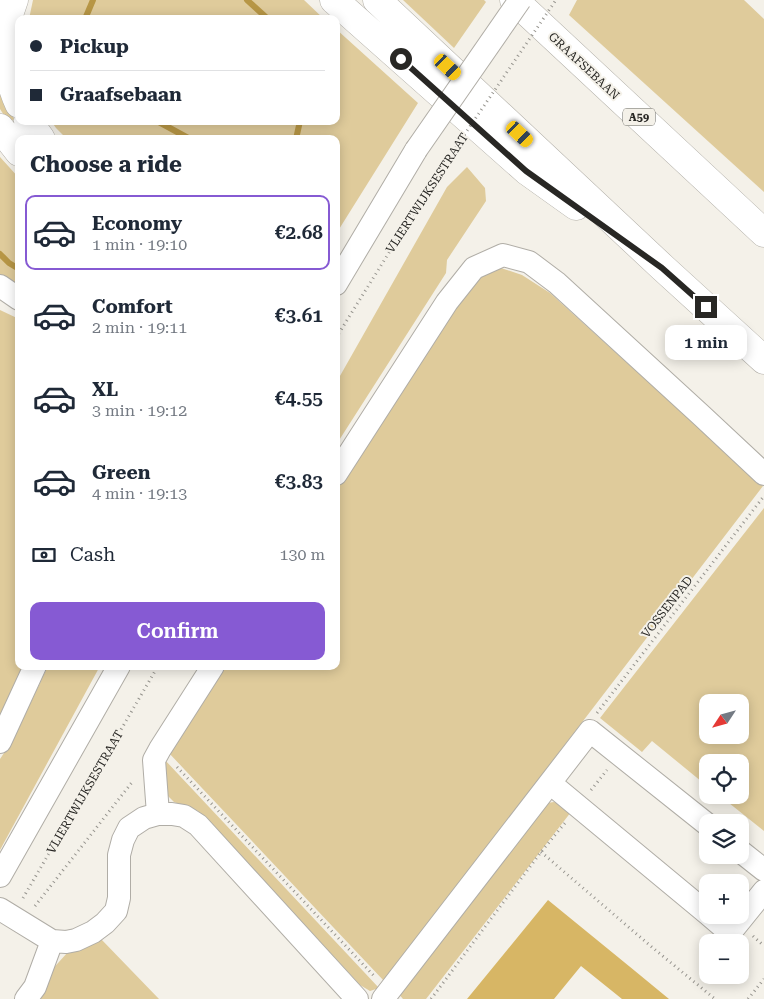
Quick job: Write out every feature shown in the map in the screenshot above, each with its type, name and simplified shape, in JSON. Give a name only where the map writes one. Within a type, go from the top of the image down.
[{"type":"highway","points":[[14,0],[7,24],[6,49],[15,94]]},
{"type":"highway","points":[[334,0],[526,171],[662,268]]},
{"type":"highway","points":[[377,0],[662,268],[764,360]]},
{"type":"highway","name":"GRAAFSEBAAN","points":[[514,0],[764,233]]},
{"type":"highway","points":[[0,128],[15,147]]},
{"type":"street","points":[[340,277],[416,150],[520,0]]},
{"type":"street","points":[[340,468],[447,302],[474,268],[503,255],[529,262],[557,283],[764,474]]},
{"type":"street","points":[[0,286],[15,296]]},
{"type":"street","points":[[0,742],[34,670]]},
{"type":"street","points":[[0,876],[116,670]]},
{"type":"street","points":[[158,814],[154,760],[210,670]]},
{"type":"street","points":[[383,999],[590,731],[699,818]]},
{"type":"street","points":[[550,783],[699,907]]},
{"type":"street","points":[[6,913],[52,941],[66,942],[76,940],[93,932],[116,911],[119,898],[119,855],[129,828],[144,818],[158,814],[184,816],[198,825],[357,999]]},
{"type":"street","points":[[749,858],[764,870]]},
{"type":"street","points":[[749,910],[764,891]]},
{"type":"street","points":[[720,924],[730,933],[737,924]]},
{"type":"street","points":[[26,999],[35,987],[52,941]]},
{"type":"path","name":"VLIERTWIJKSESTRAAT","points":[[340,332],[439,172],[556,0]]},
{"type":"path","name":"VOSSENPAD","points":[[590,731],[591,720],[764,495]]},
{"type":"path","name":"VLIERTWIJKSESTRAAT","points":[[6,913],[156,670]]},
{"type":"path","points":[[430,999],[541,852],[715,999]]},
{"type":"path","points":[[748,999],[764,980]]},
{"type":"shaded area","points":[[33,0],[304,0],[320,15],[30,15]]},
{"type":"shaded area","points":[[403,0],[484,0],[486,2],[454,48]]},
{"type":"shaded area","points":[[577,0],[744,0],[764,19],[764,192],[569,15]]},
{"type":"shaded area","points":[[340,33],[418,103],[340,228],[340,135],[63,135],[54,125],[340,125]]},
{"type":"shaded area","points":[[0,77],[3,91],[14,119],[9,123],[0,109]]},
{"type":"shaded area","points":[[0,157],[15,174],[15,284],[0,274]]},
{"type":"shaded area","points":[[467,167],[485,188],[486,201],[447,260],[446,273],[340,439],[340,376],[447,187]]},
{"type":"shaded area","points":[[501,268],[522,275],[550,293],[763,486],[384,981],[168,752],[220,670],[340,670],[340,484],[454,307],[477,277]]},
{"type":"shaded area","points":[[0,310],[15,317],[15,670],[22,670],[0,720]]},
{"type":"shaded area","points":[[764,508],[764,831],[749,819],[749,814],[743,814],[730,804],[749,804],[749,754],[699,754],[699,779],[652,741],[642,752],[600,718]]},
{"type":"shaded area","points":[[46,670],[98,670],[0,850],[0,759],[14,738]]},
{"type":"shaded area","points":[[164,759],[379,988],[370,991],[360,985],[210,822],[198,811],[174,802],[166,794]]},
{"type":"shaded area","points":[[554,802],[571,812],[426,999],[403,999],[397,992],[547,803]]},
{"type":"shaded area","points":[[101,939],[159,999],[30,999],[48,974],[68,952],[83,949]]},
{"type":"building","points":[[548,900],[669,999],[622,999],[581,966],[554,999],[467,999]]},
{"type":"waterway","points":[[87,15],[93,0]]},
{"type":"waterway","points":[[247,0],[264,15]]},
{"type":"waterway","points":[[164,125],[183,135]]},
{"type":"waterway","points":[[297,135],[299,125]]},
{"type":"waterway","points":[[0,254],[15,267]]},
{"type":"route","points":[[401,59],[526,171],[662,268],[706,307]]}]
